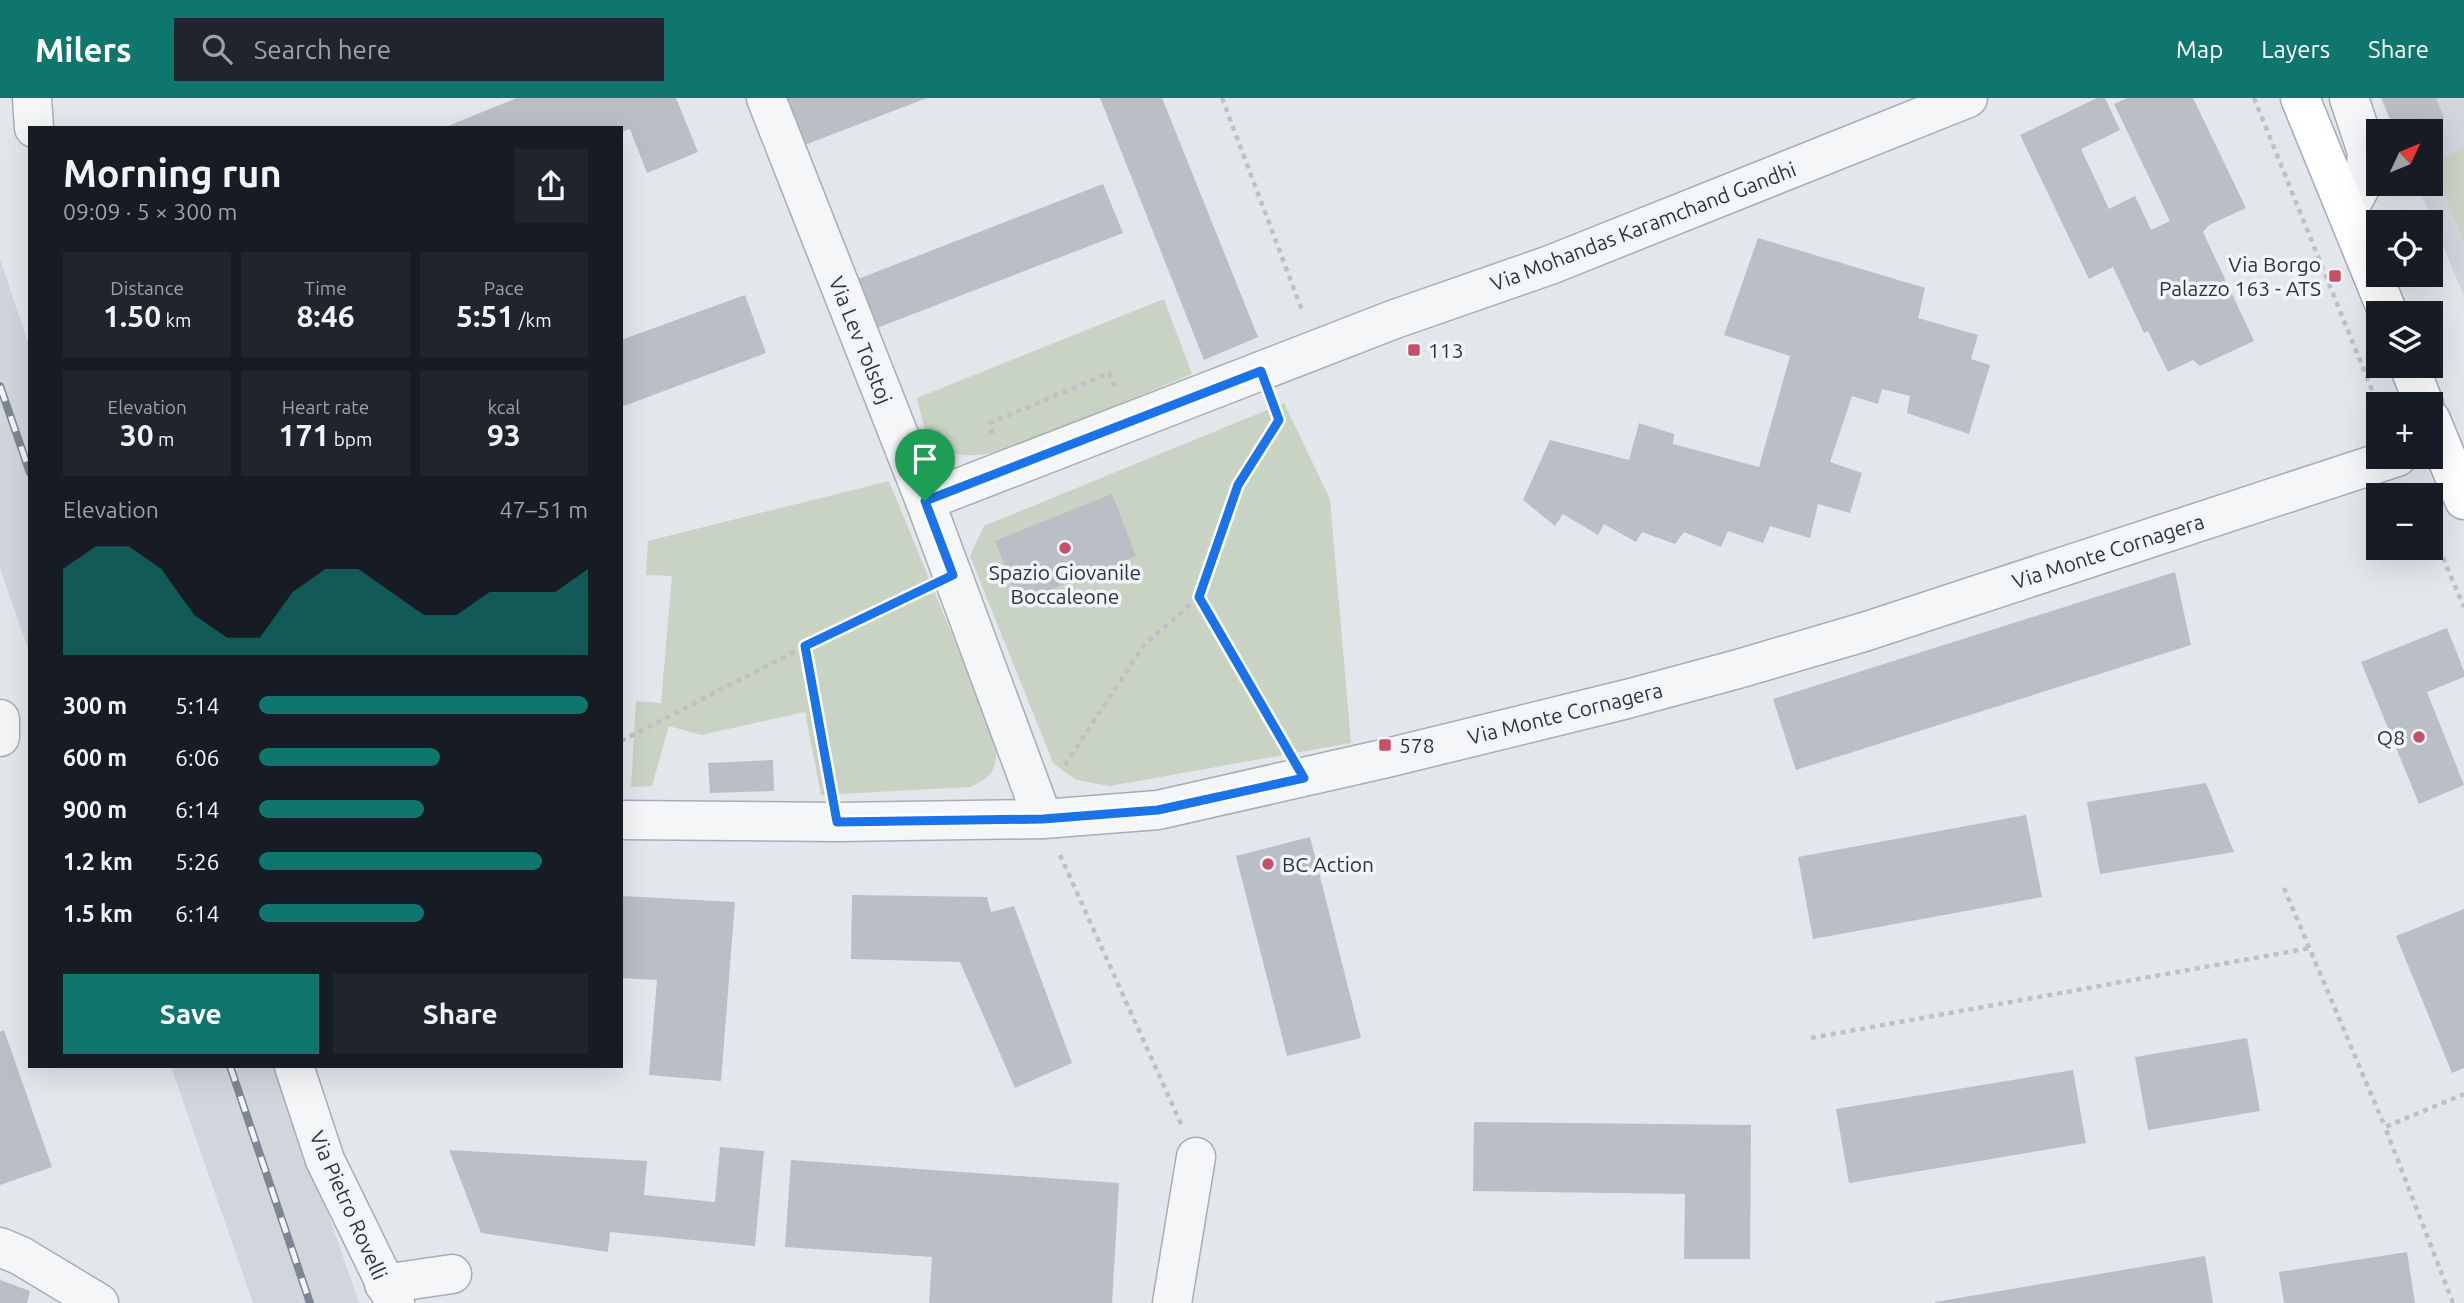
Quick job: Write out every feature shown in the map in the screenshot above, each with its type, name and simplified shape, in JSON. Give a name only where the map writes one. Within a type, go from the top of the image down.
[{"type":"main road","points":[[2300,98],[2383,301]]},
{"type":"main road","points":[[2443,456],[2464,500]]},
{"type":"street","points":[[32,98],[34,126]]},
{"type":"street","name":"Via Lev Tolstoj","points":[[766,98],[925,501],[1043,819]]},
{"type":"street","name":"Via Mohandas Karamchand Gandhi","points":[[925,501],[1395,319],[1550,265],[1968,98]]},
{"type":"street","points":[[2347,212],[2365,179],[2367,152],[2349,98]]},
{"type":"street","name":"Via Monte Cornagera","points":[[623,820],[837,822],[1043,819],[1158,810],[1304,778],[1627,699],[1864,632],[2366,467]]},
{"type":"street","points":[[0,719],[0,737]]},
{"type":"street","name":"Via Pietro Rovelli","points":[[295,1068],[325,1160],[389,1294]]},
{"type":"street","points":[[1172,1303],[1196,1157]]},
{"type":"street","points":[[0,1247],[21,1256],[99,1303]]},
{"type":"street","points":[[389,1294],[452,1273]]},
{"type":"path","points":[[1222,98],[1317,349]]},
{"type":"path","points":[[2253,98],[2373,392]]},
{"type":"path","points":[[1064,766],[1144,645],[1199,597],[1238,485],[1279,420],[1261,371]]},
{"type":"path","points":[[2443,558],[2464,607]]},
{"type":"path","points":[[623,740],[805,646],[953,575]]},
{"type":"path","points":[[1199,597],[1304,778]]},
{"type":"path","points":[[805,646],[837,822]]},
{"type":"path","points":[[1043,819],[1196,1157]]},
{"type":"path","points":[[2284,888],[2385,1127],[2453,1303]]},
{"type":"path","points":[[1811,1038],[2310,948]]},
{"type":"path","points":[[2385,1127],[2464,1094]]},
{"type":"shaded area","points":[[2380,98],[2464,98],[2464,296],[2443,246],[2443,210],[2428,210],[2422,196],[2443,196],[2443,119],[2390,119]]},
{"type":"shaded area","points":[[0,259],[28,343],[28,648],[0,568]]},
{"type":"shaded area","points":[[172,1068],[278,1068],[359,1303],[253,1303]]},
{"type":"green space","points":[[2464,148],[2464,241],[2443,191],[2443,158]]},
{"type":"green space","points":[[1164,299],[1192,374],[1002,451],[979,455],[956,454],[936,444],[928,434],[917,398]]},
{"type":"green space","points":[[1284,403],[1330,499],[1351,743],[1110,786],[1076,780],[1053,763],[970,556],[984,526]]},
{"type":"green space","points":[[889,481],[997,744],[996,760],[989,775],[970,787],[821,795],[805,712],[701,735],[669,726],[652,786],[631,787],[636,701],[661,703],[672,576],[646,575],[648,541]]},
{"type":"building","points":[[517,98],[676,98],[698,152],[647,173],[630,129],[623,131],[623,126],[448,126]]},
{"type":"building","points":[[784,98],[927,98],[802,146]]},
{"type":"building","points":[[1100,98],[1162,98],[1258,337],[1204,360]]},
{"type":"building","points":[[2097,98],[2105,98],[2120,130],[2081,149],[2109,209],[2135,196],[2151,230],[2170,221],[2114,104],[2127,98],[2193,98],[2246,208],[2209,225],[2203,232],[2254,341],[2200,366],[2193,360],[2168,372],[2148,331],[2144,333],[2113,267],[2089,279],[2020,135]]},
{"type":"building","points":[[2382,98],[2436,98],[2444,118],[2442,119],[2390,119]]},
{"type":"building","points":[[1103,184],[1123,233],[877,328],[858,279]]},
{"type":"building","points":[[1758,238],[1925,288],[1918,318],[1978,335],[1971,359],[1990,365],[1969,434],[1907,413],[1910,396],[1882,389],[1878,404],[1852,396],[1830,462],[1862,473],[1850,513],[1818,504],[1810,538],[1770,526],[1763,543],[1728,531],[1721,547],[1684,532],[1675,544],[1642,532],[1636,542],[1604,524],[1598,535],[1563,514],[1555,526],[1523,500],[1550,440],[1629,460],[1639,423],[1674,434],[1673,444],[1759,467],[1790,356],[1724,335]]},
{"type":"building","points":[[745,295],[766,353],[623,406],[623,339]]},
{"type":"building","name":"Spazio Giovanile Boccaleone","points":[[1112,494],[1136,556],[1019,602],[995,541]]},
{"type":"building","points":[[2175,572],[2191,645],[1796,770],[1773,699]]},
{"type":"building","name":"Q8","points":[[2447,628],[2464,677],[2427,692],[2464,785],[2419,804],[2361,662]]},
{"type":"building","points":[[773,760],[774,791],[710,793],[708,763]]},
{"type":"building","points":[[2206,783],[2234,852],[2100,874],[2087,802]]},
{"type":"building","points":[[2026,815],[2042,897],[1813,939],[1798,857]]},
{"type":"building","points":[[1310,837],[1361,1038],[1287,1056],[1236,856]]},
{"type":"building","points":[[852,895],[987,897],[991,912],[1014,906],[1072,1063],[1015,1088],[960,962],[851,959]]},
{"type":"building","points":[[623,896],[735,902],[721,1081],[649,1075],[657,980],[623,978]]},
{"type":"building","points":[[2464,909],[2464,1068],[2452,1073],[2396,936]]},
{"type":"building","points":[[4,1030],[52,1167],[0,1185],[0,1032]]},
{"type":"building","points":[[2247,1038],[2260,1111],[2148,1130],[2135,1057]]},
{"type":"building","points":[[2073,1070],[2086,1143],[1849,1183],[1836,1109]]},
{"type":"building","points":[[1474,1122],[1751,1125],[1750,1259],[1684,1259],[1685,1194],[1473,1191]]},
{"type":"building","points":[[720,1147],[764,1151],[755,1246],[610,1232],[608,1252],[481,1233],[449,1150],[647,1161],[644,1195],[715,1202]]},
{"type":"building","points":[[791,1160],[1119,1183],[1112,1303],[929,1303],[932,1257],[785,1247]]},
{"type":"building","points":[[2407,1252],[2415,1303],[2284,1303],[2279,1272]]},
{"type":"building","points":[[2205,1256],[2213,1303],[1935,1303],[1935,1302]]},
{"type":"building","points":[[0,1280],[30,1291],[27,1303],[0,1303]]},
{"type":"railway","points":[[0,386],[28,467]]},
{"type":"railway","points":[[231,1068],[310,1303]]},
{"type":"place","name":"Via Borgo Palazzo 163 - ATS","points":[[2335,276]]},
{"type":"place","name":"113","points":[[1414,350]]},
{"type":"place","name":"Spazio Giovanile Boccaleone","points":[[1065,548]]},
{"type":"place","name":"Q8","points":[[2419,737]]},
{"type":"place","name":"578","points":[[1385,745]]},
{"type":"place","name":"BC Action","points":[[1268,864]]},
{"type":"route","points":[[1261,371],[1279,420],[1238,485],[1199,597],[1304,778],[1158,810],[1043,819],[837,822],[805,646],[953,575],[925,501],[1261,371]]}]
